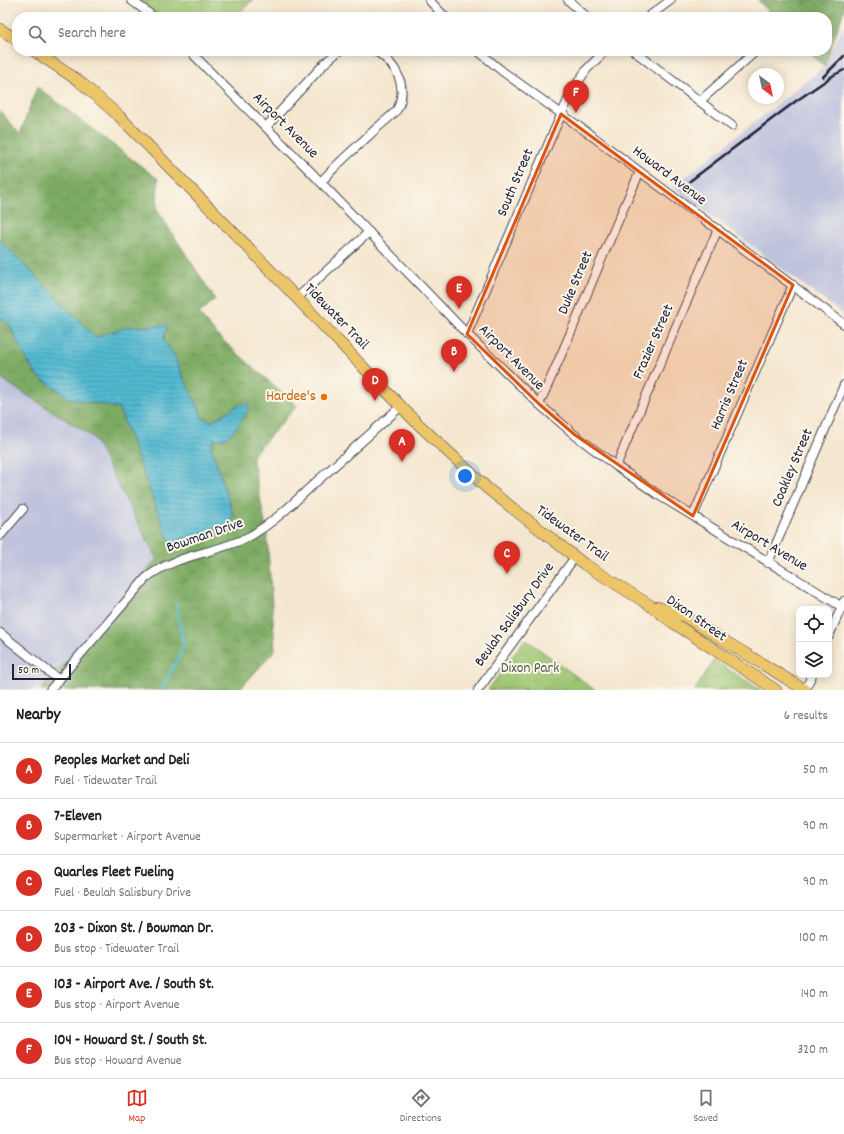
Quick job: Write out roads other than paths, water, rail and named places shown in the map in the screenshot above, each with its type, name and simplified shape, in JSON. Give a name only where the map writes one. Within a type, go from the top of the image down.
[{"type":"main road","points":[[0,29],[12,37]]},
{"type":"main road","name":"Tidewater Trail","points":[[42,56],[79,81],[119,116],[401,406],[457,461],[488,489],[575,557],[648,604]]},
{"type":"main road","name":"Dixon Street","points":[[648,604],[684,616],[805,690]]},
{"type":"main road","name":"Dixon Street","points":[[648,604],[678,626],[776,690]]},
{"type":"street","points":[[130,0],[147,12]]},
{"type":"street","points":[[430,0],[441,12]]},
{"type":"street","points":[[568,0],[581,12]]},
{"type":"street","points":[[655,12],[671,0]]},
{"type":"street","name":"Airport Avenue","points":[[195,56],[468,334],[539,404],[575,435],[616,466],[660,496],[768,562],[843,605]]},
{"type":"street","points":[[266,127],[333,56]]},
{"type":"street","points":[[320,182],[397,109],[403,93],[398,71],[383,56]]},
{"type":"street","name":"Howard Avenue","points":[[484,56],[502,72],[718,229],[844,324]]},
{"type":"street","name":"South Street","points":[[468,334],[561,114],[579,78],[600,56]]},
{"type":"street","points":[[641,56],[732,126]]},
{"type":"street","points":[[700,101],[750,56]]},
{"type":"street","name":"Duke Street","points":[[539,404],[571,333],[618,219],[640,172]]},
{"type":"street","name":"Frazier Street","points":[[616,466],[718,229]]},
{"type":"street","points":[[297,298],[369,232]]},
{"type":"street","name":"Harris Street","points":[[693,516],[793,285]]},
{"type":"street","name":"Coakley Street","points":[[768,562],[844,385]]},
{"type":"street","name":"Bowman Drive","points":[[50,690],[146,578],[165,565],[234,543],[250,536],[268,525],[401,406]]},
{"type":"street","points":[[0,536],[23,509]]},
{"type":"street","name":"Beulah Salisbury Drive","points":[[478,690],[575,557]]},
{"type":"street","points":[[832,629],[843,605]]},
{"type":"street","points":[[0,633],[59,680]]},
{"type":"street","points":[[805,690],[811,678]]},
{"type":"water","points":[[0,240],[95,337],[128,327],[167,325],[164,342],[174,355],[197,404],[202,419],[212,421],[241,404],[248,404],[249,409],[234,431],[224,439],[213,440],[211,447],[233,515],[230,524],[204,534],[185,538],[172,543],[168,538],[119,408],[71,399],[36,375],[23,353],[8,322],[0,318]]},
{"type":"waterway","points":[[161,690],[184,647],[176,604]]},
{"type":"railway","points":[[823,77],[844,56]]},
{"type":"railway","points":[[690,181],[796,101],[834,75],[844,70]]},
{"type":"place","name":"104 - Howard St. / South St.","points":[[576,113]]},
{"type":"place","name":"103 - Airport Ave. / South St.","points":[[459,309]]},
{"type":"place","name":"7-Eleven","points":[[454,372]]},
{"type":"place","name":"Hardee's","points":[[324,397]]},
{"type":"place","name":"203 - Dixon St. / Bowman Dr.","points":[[375,401]]},
{"type":"place","name":"Peoples Market and Deli","points":[[402,462]]},
{"type":"place","name":"Quarles Fleet Fueling","points":[[507,574]]},
{"type":"park label","name":"Dixon Park","points":[[530,669]]}]
